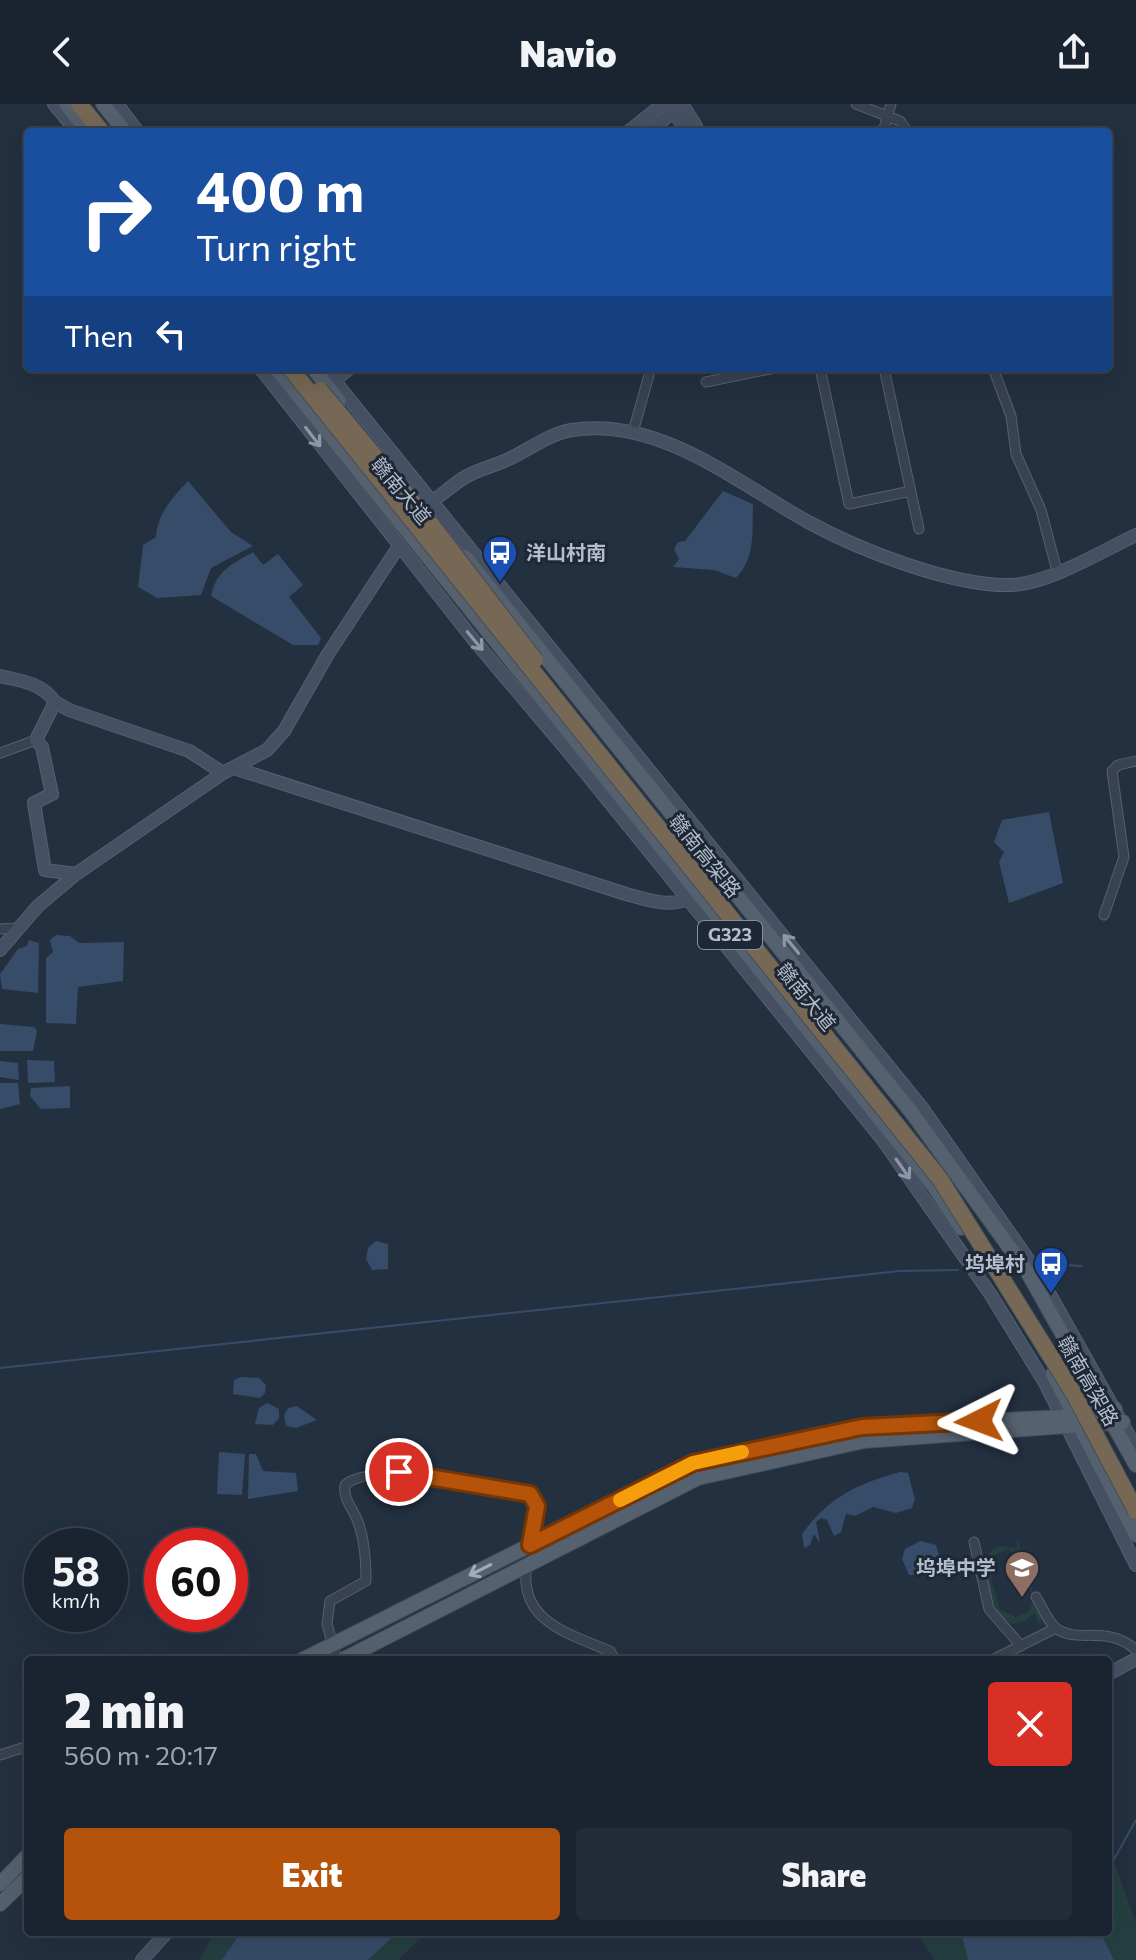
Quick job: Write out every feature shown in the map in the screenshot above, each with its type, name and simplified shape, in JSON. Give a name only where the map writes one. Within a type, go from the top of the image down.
[{"type":"highway","points":[[79,104],[99,128]]},
{"type":"highway","points":[[93,104],[112,128]]},
{"type":"highway","name":"赣南高架路","points":[[293,372],[940,1179],[1074,1394],[1136,1511]]},
{"type":"highway","name":"赣南高架路","points":[[305,372],[947,1172],[1023,1287],[1136,1488]]},
{"type":"main road","points":[[66,104],[85,128]]},
{"type":"main road","points":[[103,104],[122,128]]},
{"type":"main road","name":"赣南大道","points":[[279,372],[933,1185],[1058,1382],[1073,1422],[1136,1535]]},
{"type":"main road","name":"赣南大道","points":[[324,374],[373,444],[427,503],[628,760],[912,1113],[1028,1273],[1135,1457]]},
{"type":"main road","points":[[351,463],[373,444]]},
{"type":"main road","points":[[402,522],[427,503]]},
{"type":"main road","points":[[606,779],[628,760]]},
{"type":"main road","points":[[659,848],[682,827]]},
{"type":"main road","points":[[1058,1382],[1083,1368]]},
{"type":"main road","points":[[348,1656],[698,1478],[864,1441],[1113,1416]]},
{"type":"main road","points":[[310,1656],[693,1463],[862,1427],[1073,1422]]},
{"type":"main road","points":[[1103,1471],[1135,1457]]},
{"type":"main road","points":[[0,1884],[24,1859]]},
{"type":"main road","points":[[0,1904],[24,1881]]},
{"type":"street","points":[[54,104],[74,128]]},
{"type":"street","points":[[117,104],[135,128]]},
{"type":"street","points":[[856,104],[900,121],[905,128]]},
{"type":"street","points":[[884,128],[891,104]]},
{"type":"street","points":[[635,128],[675,106]]},
{"type":"street","points":[[652,128],[675,106]]},
{"type":"street","points":[[263,372],[399,546],[882,1139],[991,1295],[1073,1422],[1136,1565]]},
{"type":"street","points":[[633,432],[650,372]]},
{"type":"street","points":[[706,382],[755,372]]},
{"type":"street","points":[[821,372],[849,504],[911,491]]},
{"type":"street","points":[[885,372],[919,529]]},
{"type":"street","points":[[994,372],[1011,416],[1016,454],[1041,510],[1057,571]]},
{"type":"street","points":[[300,398],[324,374],[923,1109],[1039,1275],[1113,1416]]},
{"type":"street","points":[[427,503],[466,477],[568,430],[633,432],[733,476],[812,524],[911,563],[986,584],[1015,585],[1057,571],[1136,535]]},
{"type":"street","points":[[0,950],[17,928],[76,874],[223,773],[237,769],[267,750],[284,731],[328,654],[399,546]]},
{"type":"street","points":[[0,676],[33,683],[69,710],[189,751],[223,773]]},
{"type":"street","points":[[0,753],[36,740],[55,702]]},
{"type":"street","points":[[36,740],[42,747],[52,794],[49,799],[34,803],[42,863],[50,873],[76,874]]},
{"type":"street","points":[[1104,915],[1124,857],[1112,771],[1118,765],[1136,761]]},
{"type":"street","points":[[237,769],[626,894],[655,902],[676,904],[686,900]]},
{"type":"street","points":[[0,929],[17,928]]},
{"type":"street","points":[[338,1656],[331,1645],[326,1613],[330,1601],[366,1581],[364,1547],[358,1522],[344,1495],[345,1485],[352,1478],[399,1472],[530,1494],[537,1506],[527,1566],[527,1590],[549,1625],[610,1651],[613,1656]]},
{"type":"street","points":[[974,1542],[989,1609],[1021,1646]]},
{"type":"street","points":[[1036,1597],[1056,1628],[1067,1634],[1108,1635],[1136,1650]]},
{"type":"street","points":[[1000,1656],[1056,1628]]},
{"type":"street","points":[[1112,1672],[1136,1659]]},
{"type":"street","points":[[0,1755],[24,1747]]},
{"type":"street","points":[[142,1960],[163,1936]]},
{"type":"green space","points":[[1017,1537],[1042,1622],[1038,1623],[1035,1613],[1025,1621],[1012,1624],[993,1611],[986,1584],[987,1559],[999,1546],[1017,1548]],"holes":[[[1008,1550],[1019,1556],[1033,1600],[1028,1612],[1016,1617],[1000,1610],[989,1569],[996,1554]]]},
{"type":"green space","points":[[1112,1856],[1136,1923],[1136,1960],[1114,1960],[1102,1936],[1112,1936]]},
{"type":"green space","points":[[212,1936],[238,1936],[222,1960],[200,1960]]},
{"type":"green space","points":[[394,1936],[423,1936],[398,1960],[368,1960]]},
{"type":"green space","points":[[919,1936],[962,1936],[968,1960],[935,1960]]},
{"type":"water","points":[[188,481],[231,532],[253,546],[211,568],[201,595],[157,598],[138,587],[143,545],[156,537],[163,513]]},
{"type":"water","points":[[723,491],[753,504],[752,543],[742,570],[736,578],[714,570],[673,567],[679,559],[674,549],[678,542],[685,541]]},
{"type":"water","points":[[253,552],[263,565],[278,554],[303,585],[289,597],[321,638],[318,645],[293,645],[211,596],[221,574]]},
{"type":"water","points":[[1049,812],[1063,883],[1009,903],[999,862],[1004,852],[994,842],[1002,820]]},
{"type":"water","points":[[56,935],[70,936],[79,943],[124,942],[123,981],[78,987],[76,1024],[46,1023],[46,958],[53,952],[50,940]]},
{"type":"water","points":[[29,940],[39,943],[38,993],[2,989],[0,974],[18,949],[27,946]]},
{"type":"water","points":[[0,1024],[34,1027],[37,1031],[33,1051],[0,1051]]},
{"type":"water","points":[[27,1060],[54,1061],[55,1082],[28,1083]]},
{"type":"water","points":[[0,1061],[18,1063],[19,1080],[0,1077]]},
{"type":"water","points":[[0,1083],[18,1083],[20,1104],[0,1109]]},
{"type":"water","points":[[70,1086],[70,1108],[41,1109],[30,1096],[31,1088]]},
{"type":"water","points":[[376,1241],[388,1244],[388,1269],[372,1270],[366,1259],[368,1248]]},
{"type":"water","points":[[241,1377],[259,1378],[266,1385],[265,1393],[260,1398],[233,1394],[234,1380]]},
{"type":"water","points":[[267,1403],[279,1409],[279,1418],[273,1425],[255,1424],[259,1408]]},
{"type":"water","points":[[297,1406],[317,1420],[296,1428],[286,1426],[284,1415],[288,1408]]},
{"type":"water","points":[[219,1452],[245,1454],[242,1495],[217,1494]]},
{"type":"water","points":[[249,1454],[256,1454],[263,1471],[296,1473],[298,1491],[248,1499]]},
{"type":"water","points":[[900,1472],[908,1473],[915,1499],[912,1508],[896,1513],[873,1507],[855,1516],[846,1514],[841,1532],[834,1536],[827,1520],[821,1518],[816,1522],[820,1543],[814,1534],[810,1545],[804,1548],[802,1534],[834,1501],[857,1487]]},
{"type":"water","points":[[920,1541],[936,1545],[942,1566],[936,1568],[932,1563],[927,1574],[909,1575],[902,1559],[905,1549]]},
{"type":"water","points":[[238,1936],[394,1936],[368,1960],[222,1960]]},
{"type":"water","points":[[962,1936],[1102,1936],[1114,1960],[968,1960]]},
{"type":"waterway","points":[[1063,1265],[1082,1266]]},
{"type":"waterway","points":[[0,1368],[900,1271],[958,1270]]},
{"type":"waterway","points":[[1112,1863],[1136,1820]]},
{"type":"slow traffic","points":[[620,1500],[693,1463],[742,1452]]},
{"type":"place","name":"洋山村南","points":[[500,584]]},
{"type":"place","name":"坞埠村","points":[[1051,1295]]},
{"type":"place","name":"坞埠中学","points":[[1022,1599]]},
{"type":"route","points":[[399,1472],[530,1494],[536,1499],[537,1506],[530,1545],[693,1463],[862,1427],[979,1421]]}]
